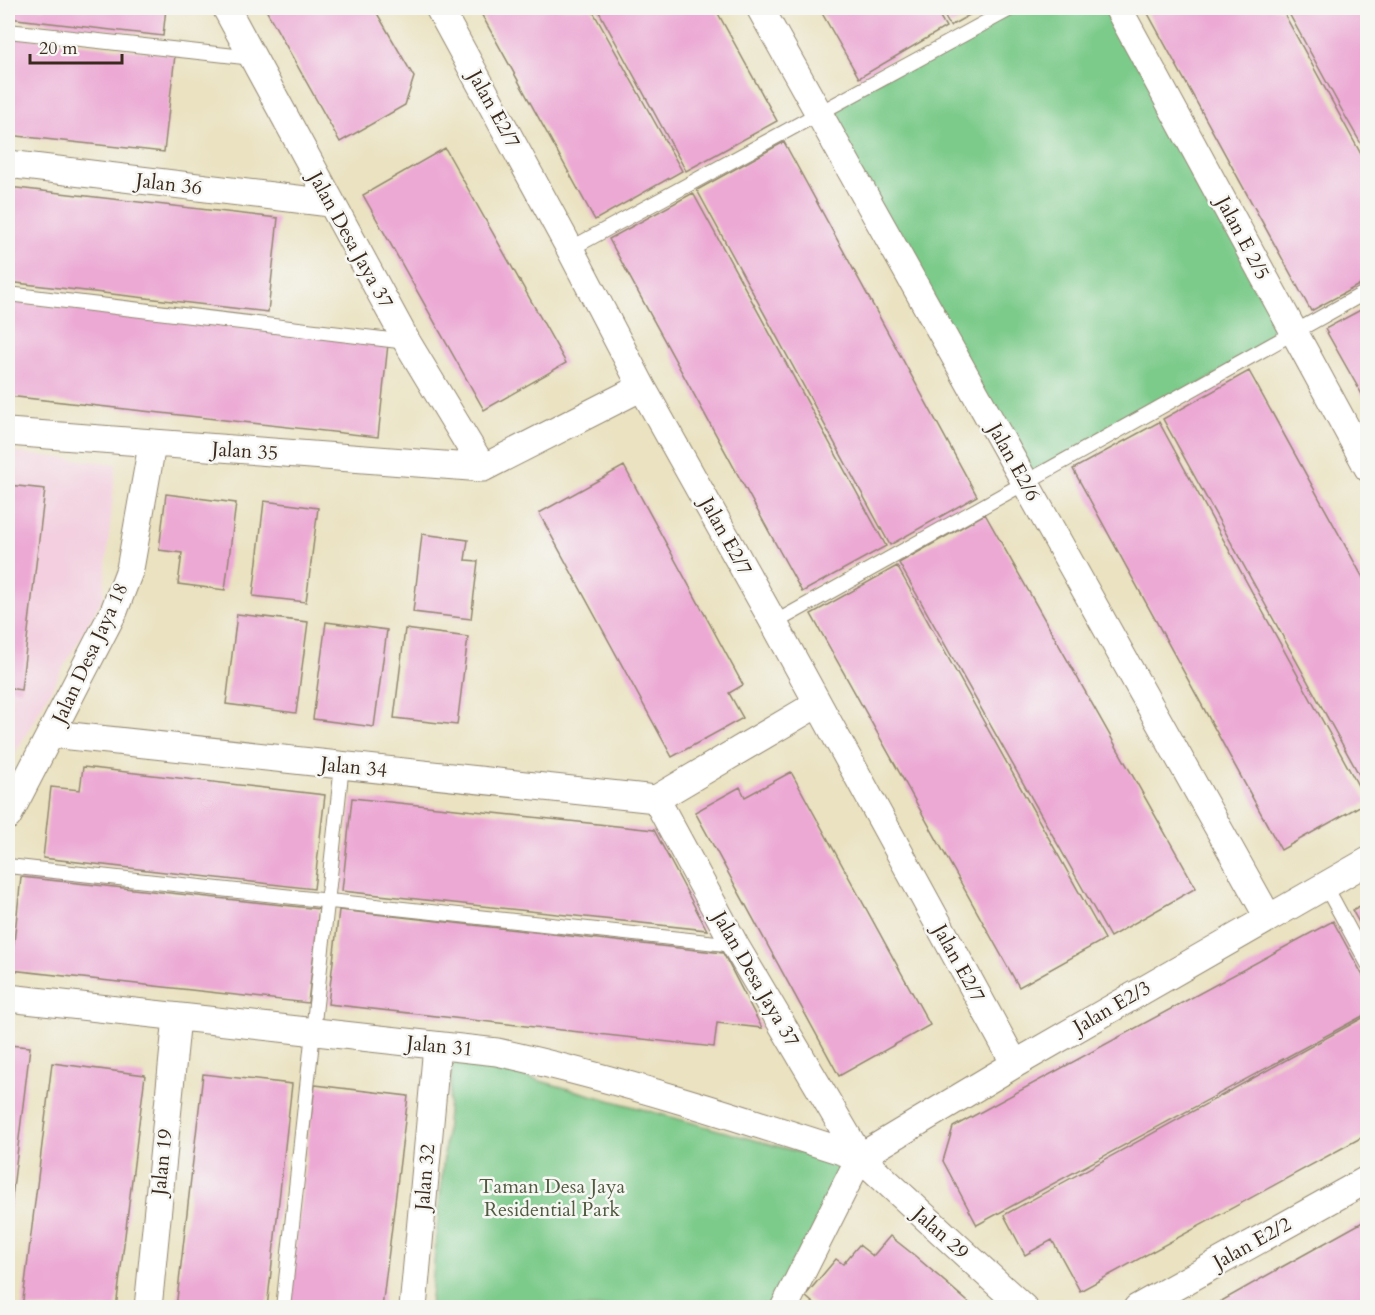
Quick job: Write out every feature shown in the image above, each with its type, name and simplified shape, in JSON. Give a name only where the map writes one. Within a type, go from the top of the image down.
[{"type":"street","name":"Jalan Desa Jaya 37","points":[[226,8],[407,342],[483,468]]},
{"type":"street","name":"Jalan E2/7","points":[[439,8],[642,387],[1015,1064]]},
{"type":"street","name":"Jalan E2/6","points":[[760,8],[1268,917]]},
{"type":"street","name":"Jalan E 2/5","points":[[1118,8],[1368,468]]},
{"type":"street","name":"Jalan 36","points":[[8,164],[330,203]]},
{"type":"street","points":[[483,468],[642,387]]},
{"type":"street","name":"Jalan 35","points":[[8,432],[152,445],[483,468]]},
{"type":"street","name":"Jalan Desa Jaya 18","points":[[8,816],[114,611],[130,568],[152,445]]},
{"type":"street","points":[[656,799],[817,704]]},
{"type":"street","name":"Jalan 34","points":[[52,734],[656,799]]},
{"type":"street","name":"Jalan Desa Jaya 37","points":[[656,799],[735,945],[860,1157]]},
{"type":"street","name":"Jalan E2/3","points":[[860,1157],[1015,1064],[1368,861]]},
{"type":"street","name":"Jalan 31","points":[[8,998],[497,1052],[555,1065],[692,1102],[860,1157]]},
{"type":"street","name":"Jalan 19","points":[[148,1308],[177,1017]]},
{"type":"street","name":"Jalan 32","points":[[413,1308],[437,1046]]},
{"type":"street","points":[[784,1308],[860,1157]]},
{"type":"street","name":"Jalan 29","points":[[860,1157],[1024,1308]]},
{"type":"street","name":"Jalan E2/2","points":[[1137,1308],[1368,1179]]},
{"type":"lane","points":[[570,249],[1012,8]]},
{"type":"lane","points":[[8,31],[253,58]]},
{"type":"lane","points":[[774,623],[1024,481],[1368,291]]},
{"type":"lane","points":[[8,294],[407,342]]},
{"type":"lane","points":[[283,1308],[342,765]]},
{"type":"lane","points":[[8,866],[735,945]]},
{"type":"lane","points":[[1325,885],[1368,964]]},
{"type":"shaded area","points":[[8,452],[116,464],[103,597],[8,766]]},
{"type":"green space","points":[[1012,8],[1118,8],[1294,332],[1024,481],[819,113]]},
{"type":"green space","name":"Taman Desa Jaya Residential Park","points":[[453,1057],[849,1166],[771,1307],[430,1308]]},
{"type":"building","points":[[8,8],[166,8],[163,36],[8,18]]},
{"type":"building","points":[[265,8],[374,8],[414,77],[405,105],[340,142]]},
{"type":"building","points":[[478,8],[591,8],[682,171],[595,220]]},
{"type":"building","points":[[597,8],[715,8],[777,121],[686,171]]},
{"type":"building","points":[[819,8],[935,8],[946,27],[859,78]]},
{"type":"building","points":[[940,8],[982,8],[950,26]]},
{"type":"building","points":[[1145,8],[1281,8],[1368,167],[1368,280],[1311,311]]},
{"type":"building","points":[[1286,8],[1368,8],[1368,156],[1344,114]]},
{"type":"building","points":[[8,36],[175,55],[164,152],[8,135]]},
{"type":"building","points":[[784,142],[977,496],[890,545],[697,190]]},
{"type":"building","points":[[445,148],[566,363],[484,410],[363,195]]},
{"type":"building","points":[[8,187],[278,218],[268,312],[8,282]]},
{"type":"building","points":[[693,193],[886,546],[802,592],[609,239]]},
{"type":"building","points":[[8,301],[388,344],[378,437],[8,396]]},
{"type":"building","points":[[1368,306],[1368,405],[1325,329]]},
{"type":"building","points":[[1249,371],[1368,587],[1368,791],[1163,419]]},
{"type":"building","points":[[1159,422],[1367,802],[1281,850],[1073,469]]},
{"type":"building","points":[[624,466],[743,685],[729,693],[743,718],[672,757],[539,513]]},
{"type":"building","points":[[8,485],[45,489],[21,690],[8,688]]},
{"type":"building","points":[[166,494],[236,503],[225,590],[178,584],[182,553],[159,550]]},
{"type":"building","points":[[264,501],[318,508],[306,602],[253,596]]},
{"type":"building","points":[[985,514],[1196,888],[1110,937],[899,563]]},
{"type":"building","points":[[422,534],[468,540],[465,560],[478,561],[471,619],[413,612]]},
{"type":"building","points":[[897,566],[1105,939],[1019,987],[811,614]]},
{"type":"building","points":[[237,614],[308,622],[296,713],[226,704]]},
{"type":"building","points":[[326,622],[387,630],[374,727],[313,719]]},
{"type":"building","points":[[405,629],[468,637],[457,725],[394,718]]},
{"type":"building","points":[[83,767],[325,795],[314,889],[43,858],[51,787],[80,790]]},
{"type":"building","points":[[791,772],[930,1025],[839,1076],[695,812],[740,787],[745,797]]},
{"type":"building","points":[[352,798],[654,830],[707,930],[342,891]]},
{"type":"building","points":[[21,877],[319,909],[308,1003],[11,970]]},
{"type":"building","points":[[1368,902],[1368,938],[1352,910]]},
{"type":"building","points":[[339,910],[723,953],[762,1028],[717,1023],[714,1047],[328,1004]]},
{"type":"building","points":[[1333,921],[1368,985],[1368,1013],[977,1225],[943,1161],[953,1127]]},
{"type":"building","points":[[1368,1015],[1368,1134],[1080,1291],[1052,1240],[1025,1255],[1004,1215]]},
{"type":"building","points":[[8,1045],[30,1047],[9,1222],[8,1222]]},
{"type":"building","points":[[52,1063],[145,1075],[116,1308],[22,1308]]},
{"type":"building","points":[[203,1074],[292,1084],[267,1308],[176,1308]]},
{"type":"building","points":[[315,1085],[408,1096],[382,1308],[288,1308]]},
{"type":"building","points":[[1368,1219],[1368,1308],[1209,1308],[1280,1268]]},
{"type":"building","points":[[890,1236],[975,1308],[819,1308],[805,1296],[836,1259],[843,1264],[859,1245],[873,1256]]}]
